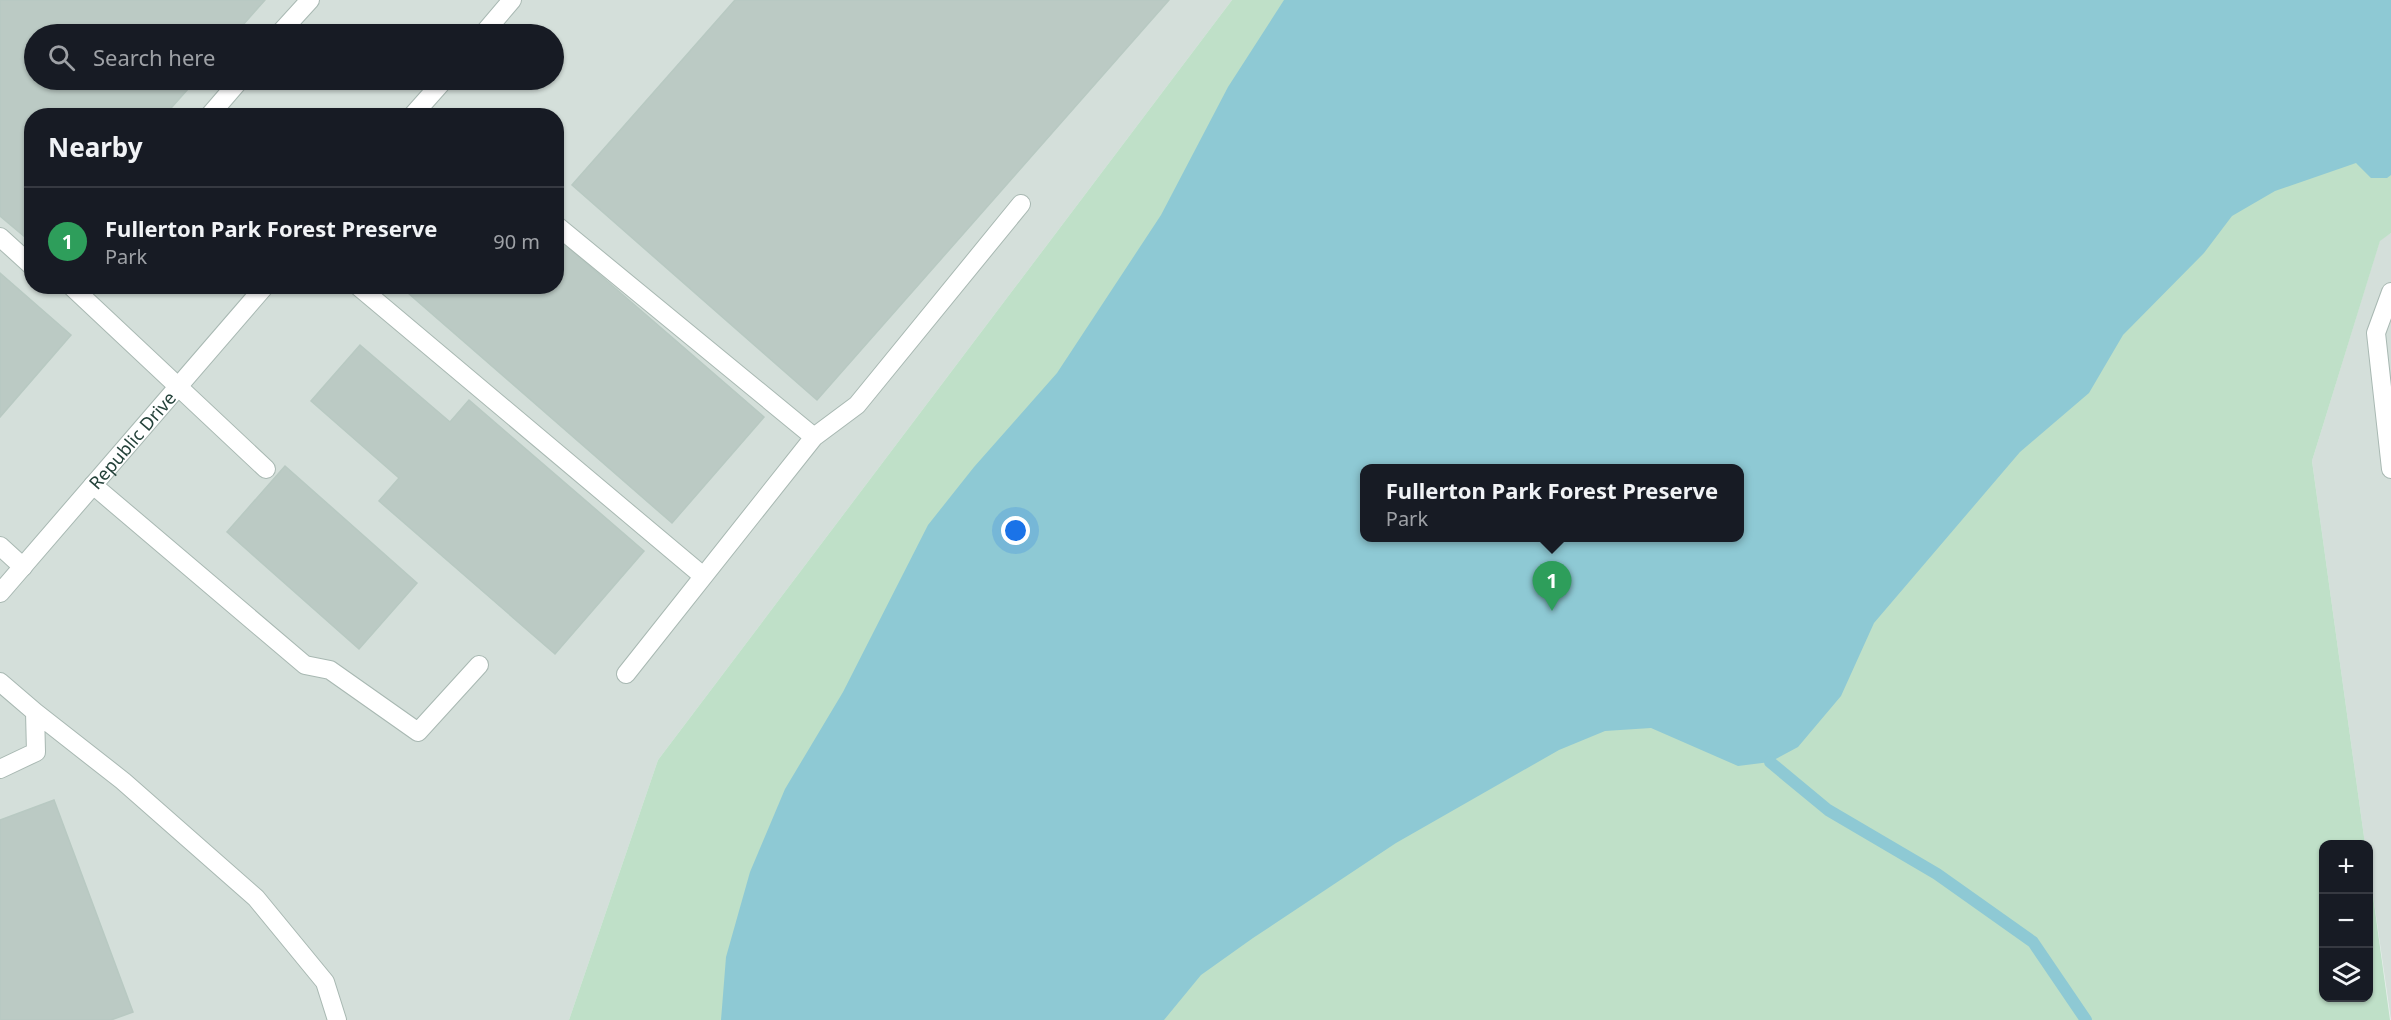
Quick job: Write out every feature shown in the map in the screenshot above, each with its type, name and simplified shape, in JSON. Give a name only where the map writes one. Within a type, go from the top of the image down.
[{"type":"street","points":[[288,24],[310,0]]},
{"type":"street","points":[[492,24],[512,0]]},
{"type":"street","points":[[215,108],[231,90]]},
{"type":"street","points":[[423,108],[436,90]]},
{"type":"street","points":[[626,674],[814,437],[857,405],[1021,204]]},
{"type":"street","points":[[564,232],[814,437]]},
{"type":"street","points":[[0,237],[24,259]]},
{"type":"street","points":[[2391,292],[2376,333],[2391,469]]},
{"type":"street","points":[[80,294],[266,469]]},
{"type":"street","name":"Republic Drive","points":[[0,593],[258,294]]},
{"type":"street","points":[[368,294],[703,576]]},
{"type":"street","points":[[93,485],[305,665],[330,670],[418,732],[479,666]]},
{"type":"street","points":[[0,546],[22,567]]},
{"type":"street","points":[[0,682],[123,781],[256,898],[325,982],[337,1020]]},
{"type":"street","points":[[0,769],[36,752],[35,712]]},
{"type":"shaded area","points":[[0,0],[1232,0],[658,760],[569,1020],[0,1020]]},
{"type":"shaded area","points":[[2391,233],[2391,1020],[2373,895],[2373,840],[2364,840],[2312,461],[2380,240]]},
{"type":"green space","points":[[1232,0],[2391,0],[2391,233],[2380,241],[2312,461],[2364,840],[2319,840],[2319,1002],[2373,1002],[2373,896],[2390,1020],[569,1020],[658,760]]},
{"type":"water","points":[[1284,0],[2391,0],[2391,175],[2387,178],[2371,178],[2356,163],[2275,191],[2232,216],[2204,253],[2123,335],[2089,393],[2020,452],[1874,623],[1841,696],[1798,747],[1770,762],[1738,766],[1651,728],[1605,731],[1559,750],[1396,843],[1253,938],[1201,975],[1164,1020],[721,1020],[726,957],[750,872],[785,789],[843,692],[928,525],[974,467],[1057,373],[1161,215],[1228,87]]},
{"type":"building","points":[[0,0],[265,0],[244,24],[24,24],[24,90],[187,90],[171,108],[24,108],[24,236],[0,216]]},
{"type":"building","points":[[735,0],[1169,0],[817,400],[572,185]]},
{"type":"building","points":[[564,244],[764,417],[672,523],[409,294],[564,294]]},
{"type":"building","points":[[0,273],[71,335],[0,417]]},
{"type":"building","points":[[360,345],[450,422],[469,400],[644,551],[555,654],[379,501],[399,478],[311,401]]},
{"type":"building","points":[[285,466],[417,583],[359,649],[227,532]]},
{"type":"building","points":[[54,800],[133,1012],[111,1020],[0,1020],[0,820]]},
{"type":"waterway","points":[[1770,762],[1828,810],[1937,874],[2033,942],[2086,1020]]},
{"type":"place","name":"Fullerton Park Forest Preserve","points":[[1552,611]]}]
